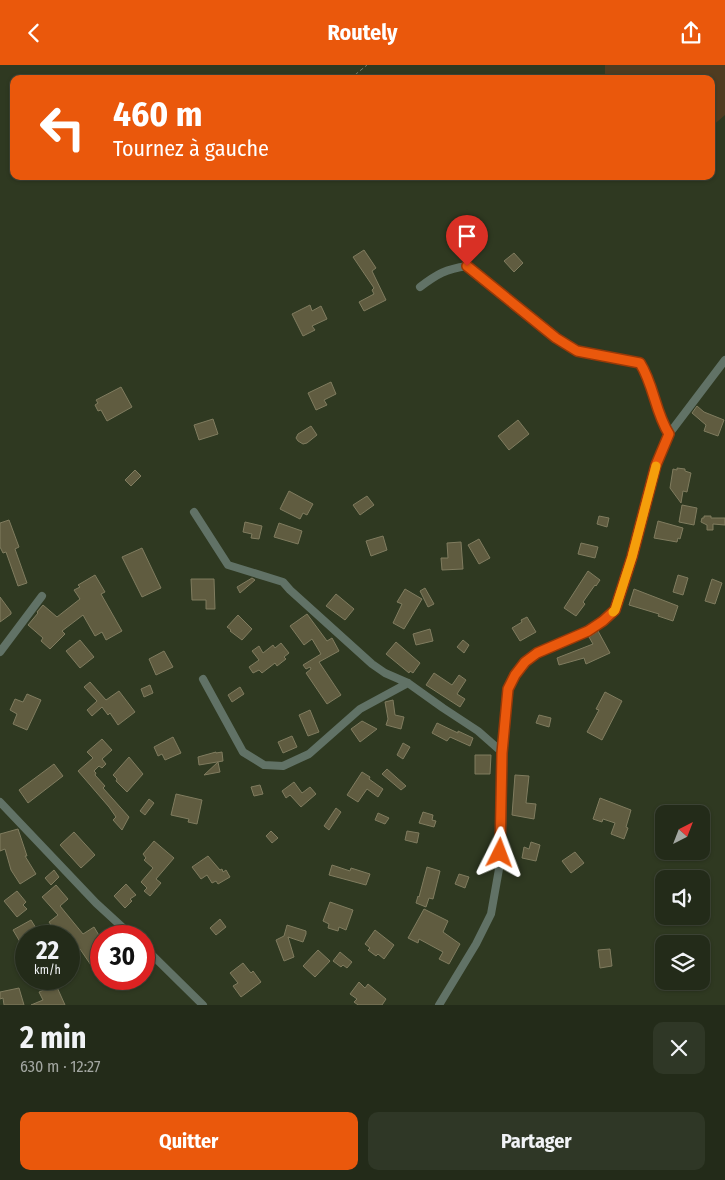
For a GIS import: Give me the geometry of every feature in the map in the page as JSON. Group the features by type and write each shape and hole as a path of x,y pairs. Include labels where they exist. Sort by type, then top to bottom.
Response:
{"street":[{"path":"420,287 450,268 467,266 556,338 577,351 640,363 647,374 662,423 669,434"},
{"path":"439,1005 476,944 491,914 499,869 502,836 502,753 508,689 515,675 525,662 537,653 588,631 615,610 632,557 656,465 669,434 725,360"},
{"path":"194,511 228,565 283,582 357,652 385,673 408,683 478,731 502,753"},
{"path":"0,652 42,596"},
{"path":"203,679 243,752 264,765 283,766 309,754 360,709 408,683"},
{"path":"0,802 96,903 120,925"},
{"path":"155,958 203,1005"}],"path":[{"path":"355,75 367,65"}],"shaded area":[{"path":"605,65 725,65 725,115 715,124 715,75 605,75"}],"building":[{"path":"364,250 376,268 372,271 386,300 364,311 359,302 374,294 372,290 374,288 353,257"},
{"path":"514,253 523,263 514,272 504,261"},
{"path":"310,305 312,311 321,306 327,319 312,326 315,330 303,336 292,314"},
{"path":"331,382 336,394 324,400 327,405 316,410 308,393"},
{"path":"121,387 132,407 107,421 101,410 98,411 95,405 98,403 96,400"},
{"path":"697,406 704,412 724,420 718,436 704,431 706,425 692,413"},
{"path":"213,419 218,434 199,440 194,425"},
{"path":"518,420 529,434 509,450 498,436"},
{"path":"311,426 317,435 307,443 303,444 298,441 296,438 298,434"},
{"path":"677,468 685,469 685,471 691,473 687,492 683,491 681,503 670,488 673,469 677,470"},
{"path":"135,470 141,476 131,486 125,480"},
{"path":"289,491 313,504 307,515 303,513 300,519 280,509"},
{"path":"367,496 374,505 360,515 353,505"},
{"path":"682,505 697,508 694,525 679,522"},
{"path":"599,516 609,518 607,527 597,524"},
{"path":"704,516 725,518 725,525 713,524 713,530 707,530 707,525 701,522"},
{"path":"9,520 19,547 15,549 27,583 18,586 6,552 3,553 0,547 0,523"},
{"path":"658,521 683,528 680,539 678,538 677,542 654,538"},
{"path":"245,522 262,526 259,539 251,538 252,534 243,532"},
{"path":"279,523 302,531 298,544 274,537"},
{"path":"383,536 387,550 371,556 366,541"},
{"path":"479,539 490,558 479,564 468,545"},
{"path":"461,542 463,569 442,570 441,558 448,558 447,543"},
{"path":"581,543 598,547 595,558 578,554"},
{"path":"142,548 161,588 142,597 122,557"},
{"path":"588,571 600,580 583,602 585,604 576,616 564,608"},
{"path":"95,575 105,592 101,594 122,631 106,640 102,632 95,636 83,615 62,631 65,634 50,649 41,641 43,638 28,625 43,605 57,617 80,599 74,590 80,587 78,585"},
{"path":"678,575 688,578 683,595 673,592"},
{"path":"252,578 255,580 240,593 237,587"},
{"path":"191,579 214,579 215,609 206,609 206,600 192,600"},
{"path":"712,579 722,583 715,604 705,601"},
{"path":"425,588 434,604 428,607 420,591"},
{"path":"405,589 422,599 404,629 393,623 402,604 397,602"},
{"path":"634,589 678,606 673,621 658,616 659,614 629,605"},
{"path":"336,594 354,609 345,620 326,606"},
{"path":"0,597 11,614 0,622"},
{"path":"307,614 327,641 332,638 339,651 319,662 341,695 327,704 306,673 311,669 310,667 306,669 303,665 321,654 312,639 304,645 290,626"},
{"path":"238,615 252,629 242,640 227,627"},
{"path":"527,617 536,632 520,641 512,628"},
{"path":"430,629 433,641 416,645 413,634"},
{"path":"598,631 610,653 586,664 584,658 559,665 557,658 593,644 589,637"},
{"path":"80,640 94,657 80,668 66,651"},
{"path":"463,640 469,645 464,653 457,647"},
{"path":"396,642 420,663 413,673 410,671 409,673 386,654"},
{"path":"281,643 289,653 284,657 286,659 277,666 275,663 262,673 259,670 253,673 249,667 259,660 252,651 259,646 263,653 273,645 275,648"},
{"path":"164,651 173,667 156,675 149,659"},
{"path":"434,673 452,685 459,675 466,680 457,694 465,699 460,707 426,685"},
{"path":"90,682 106,700 119,691 135,712 118,725 110,713 108,715 102,707 92,716 87,710 97,701 84,687"},
{"path":"150,685 153,693 144,697 141,689"},
{"path":"240,687 244,694 232,702 228,695"},
{"path":"605,692 622,701 602,740 587,732 599,710 596,709"},
{"path":"27,694 41,700 27,730 13,724 17,714 10,710 15,699 23,702"},
{"path":"393,700 395,715 404,717 401,729 386,725 388,719 385,702"},
{"path":"310,710 319,732 308,736 299,715"},
{"path":"539,715 551,718 549,727 536,723"},
{"path":"362,721 377,729 360,742 351,729"},
{"path":"437,723 473,738 470,746 450,737 447,741 432,733"},
{"path":"292,736 297,747 283,753 278,742"},
{"path":"173,737 181,753 165,760 162,754 158,756 154,747"},
{"path":"102,739 112,750 102,759 106,764 102,768 99,766 94,771 95,775 105,786 103,788 129,817 122,830 113,820 116,817 109,807 78,771 93,758 87,752"},
{"path":"403,743 410,747 403,759 397,755"},
{"path":"222,752 223,761 199,765 198,757"},
{"path":"475,755 491,755 490,774 475,774"},
{"path":"129,757 143,774 127,792 113,775"},
{"path":"218,762 220,772 204,775"},
{"path":"54,764 63,776 28,803 19,790"},
{"path":"387,769 406,786 401,790 382,774"},
{"path":"362,772 383,789 378,797 367,789 358,802 347,795"},
{"path":"515,775 529,776 526,803 536,804 534,819 512,815"},
{"path":"294,782 302,793 310,787 316,794 301,807 290,795 286,798 282,791"},
{"path":"260,785 263,794 254,796 251,787"},
{"path":"176,794 202,800 197,824 188,822 189,819 171,815"},
{"path":"600,798 631,810 624,839 611,834 615,823 603,819 602,822 593,819"},
{"path":"149,799 154,803 145,815 140,811"},
{"path":"336,808 341,812 329,830 324,826"},
{"path":"423,812 433,815 432,820 436,821 434,827 419,823"},
{"path":"378,813 389,818 385,824 375,820"},
{"path":"18,829 27,856 25,856 36,874 20,884 11,870 5,849 0,851 0,834"},
{"path":"271,831 278,838 272,843 266,836"},
{"path":"407,831 419,833 417,843 405,840"},
{"path":"74,832 95,855 81,868 60,845"},
{"path":"154,841 174,858 156,879 161,883 150,896 144,891 147,888 141,882 153,868 144,860 146,858 143,854"},
{"path":"531,842 540,845 536,861 522,858 524,847 529,849"},
{"path":"575,852 584,863 571,873 562,861"},
{"path":"208,856 220,870 222,869 223,872 226,870 230,877 218,884 216,881 212,883 207,875 201,879 192,867"},
{"path":"332,865 350,871 351,868 370,874 366,885 329,875"},
{"path":"427,867 440,871 433,899 429,898 426,907 416,903"},
{"path":"54,870 59,877 51,885 45,878"},
{"path":"459,874 469,877 465,888 455,884"},
{"path":"126,884 136,895 130,899 132,901 125,908 114,896"},
{"path":"56,885 68,899 60,906 76,925 51,925 49,922 58,915 42,897"},
{"path":"17,891 26,902 23,905 27,909 17,917 4,901"},
{"path":"330,902 353,910 346,930 339,927 338,931 328,928 329,924 323,921"},
{"path":"424,909 448,921 443,932 460,944 449,964 439,959 443,952 419,939 418,943 408,938"},
{"path":"220,919 226,927 216,935 210,928"},
{"path":"31,920 34,925 22,925"},
{"path":"287,925 306,931 306,934 303,942 288,937 294,957 284,961 276,940 284,936"},
{"path":"80,930 83,934 90,930 90,964 80,949"},
{"path":"375,930 394,945 384,959 368,950 370,948 365,944"},
{"path":"610,949 612,966 600,968 598,950"},
{"path":"318,950 330,961 315,977 303,966"},
{"path":"340,952 352,962 347,968 343,965 341,967 333,961"},
{"path":"243,963 251,973 253,971 261,982 241,997 233,986 238,983 230,973"},
{"path":"359,982 365,988 368,984 386,999 382,1005 358,1005 354,1002 357,999 350,994"},
{"path":"15,989 20,990 24,1005 4,1005 3,998 0,999 0,992"},
{"path":"58,990 65,1005 31,1005 43,1000 39,992"}],"slow traffic":[{"path":"613,612 632,557 656,466"}],"route":[{"path":"467,266 556,338 577,351 640,363 647,374 662,423 669,434 656,465 632,557 615,610 588,631 537,653 525,662 515,675 508,689 502,753 502,836 500,853"}]}
